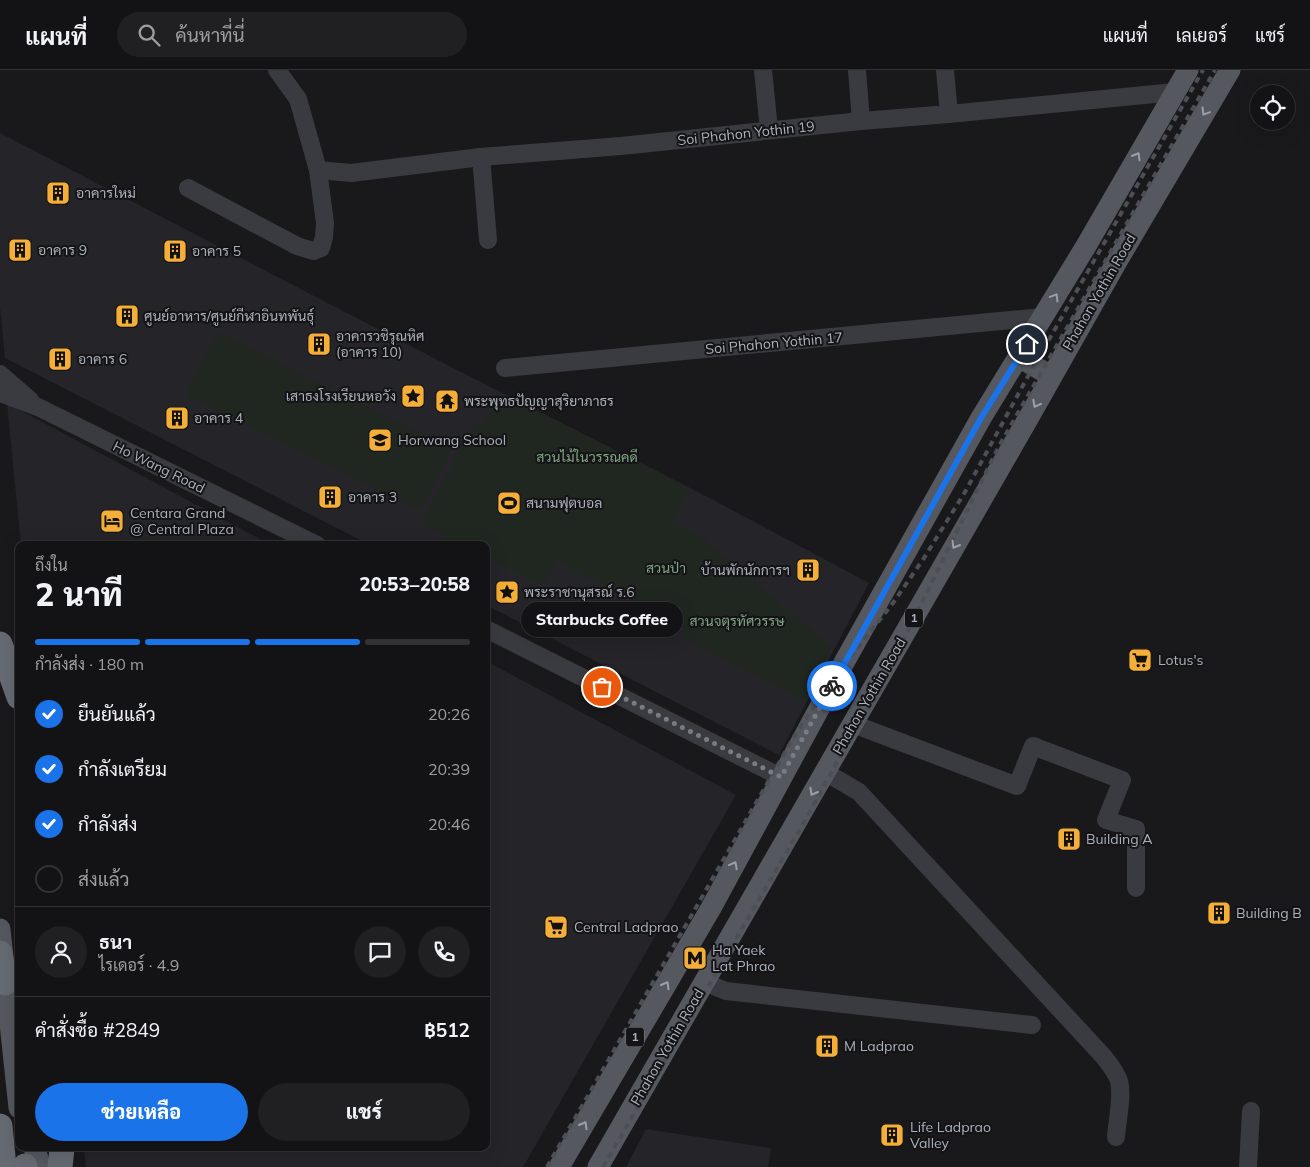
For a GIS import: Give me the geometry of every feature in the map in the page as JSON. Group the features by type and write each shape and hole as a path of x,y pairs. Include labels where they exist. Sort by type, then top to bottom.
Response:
{"highway":[{"path":"0,644 15,686"},
{"path":"0,953 5,983"},
{"path":"0,1126 15,1147"},
{"path":"60,1167 62,1151"}],"main road":[{"name":"1","path":"559,1167 711,908 781,777 976,427 1086,246 1188,70"},
{"name":"Phahon Yothin Road","path":"598,1167 1116,263 1230,70"},
{"path":"1086,246 1116,263"},
{"path":"1019,357 1051,376"},
{"path":"0,929 15,1075"}],"street":[{"path":"188,188 297,246 312,251 321,248 325,223 318,170 298,99 278,70"},
{"path":"763,70 768,130"},
{"path":"856,70 861,121"},
{"path":"945,70 949,114"},
{"name":"Soi Phahon Yothin 19","path":"318,170 351,173 481,157 621,146 768,130 1174,92"},
{"path":"481,157 488,240"},
{"name":"Soi Phahon Yothin 17","path":"505,368 1043,317"},
{"path":"0,374 38,407"},
{"name":"Ho Wang Road","path":"0,393 38,407 309,541"},
{"path":"490,631 781,777"},
{"path":"853,724 1017,786 1033,746 1122,780 1106,820 1136,829 1136,888"},
{"path":"825,772 859,792 1104,1057 1114,1070 1119,1082 1120,1093 1116,1137"},
{"path":"704,982 726,991 1032,1025"},
{"path":"1248,1167 1251,1111"}],"shaded area":[{"name":"Horwang School","path":"0,133 455,369 704,495 869,583 779,755 490,607 490,541 362,541 5,358 0,307"},
{"path":"7,403 264,541 21,541"},
{"name":"Central Ladprao","path":"490,663 736,795 523,1167 86,1167 84,1151 490,1151"},
{"path":"646,1129 771,1148 768,1167 626,1167"}],"green space":[{"path":"219,332 451,449 421,511 185,395"},
{"path":"500,392 690,488 673,521 597,483 697,534 832,647 803,700 682,637 686,629 557,561 545,582 535,582 490,559 490,541 455,541 421,523 474,425 483,425"}],"railway":[{"path":"547,1167 795,735 830,683 893,603 924,558 965,492 1027,378 1203,70"},
{"path":"603,1167 807,817 854,731 879,692 999,446 1215,70"}],"way so far":[{"path":"602,687 781,777 832,686"}],"place":[{"name":"อาคารใหม่","path":"58,193"},
{"name":"อาคาร 9","path":"20,250"},
{"name":"อาคาร 5","path":"175,251"},
{"name":"ศูนย์อาหาร/ศูนย์กีฬาอินทพันธุ์","path":"127,316"},
{"name":"อาคารวชิรุณหิศ (อาคาร 10)","path":"319,344"},
{"name":"อาคาร 6","path":"60,359"},
{"name":"เสาธงโรงเรียนหอวัง","path":"413,396"},
{"name":"พระพุทธปัญญาสุริยาภาธร","path":"447,401"},
{"name":"อาคาร 4","path":"177,418"},
{"name":"Horwang School","path":"380,440"},
{"name":"อาคาร 3","path":"330,497"},
{"name":"สนามฟุตบอล","path":"509,503"},
{"name":"Centara Grand @ Central Plaza","path":"112,521"},
{"name":"บ้านพักนักการฯ","path":"808,570"},
{"name":"พระราชานุสรณ์ ร.6","path":"507,592"},
{"name":"Lotus's","path":"1140,660"},
{"name":"Starbucks Coffee","path":"602,687"},
{"name":"Building A","path":"1069,839"},
{"name":"Building B","path":"1219,913"},
{"name":"Central Ladprao","path":"556,927"},
{"name":"Ha Yaek Lat Phrao","path":"695,958"},
{"name":"M Ladprao","path":"827,1046"},
{"name":"Life Ladprao Valley","path":"892,1135"}],"route":[{"path":"832,686 981,418 1027,344"}],"park label":[{"name":"สวนไม้ในวรรณคดี","path":"587,457"},
{"name":"สวนป่า","path":"666,568"},
{"name":"สวนจตุรทัศวรรษ","path":"737,621"}]}
